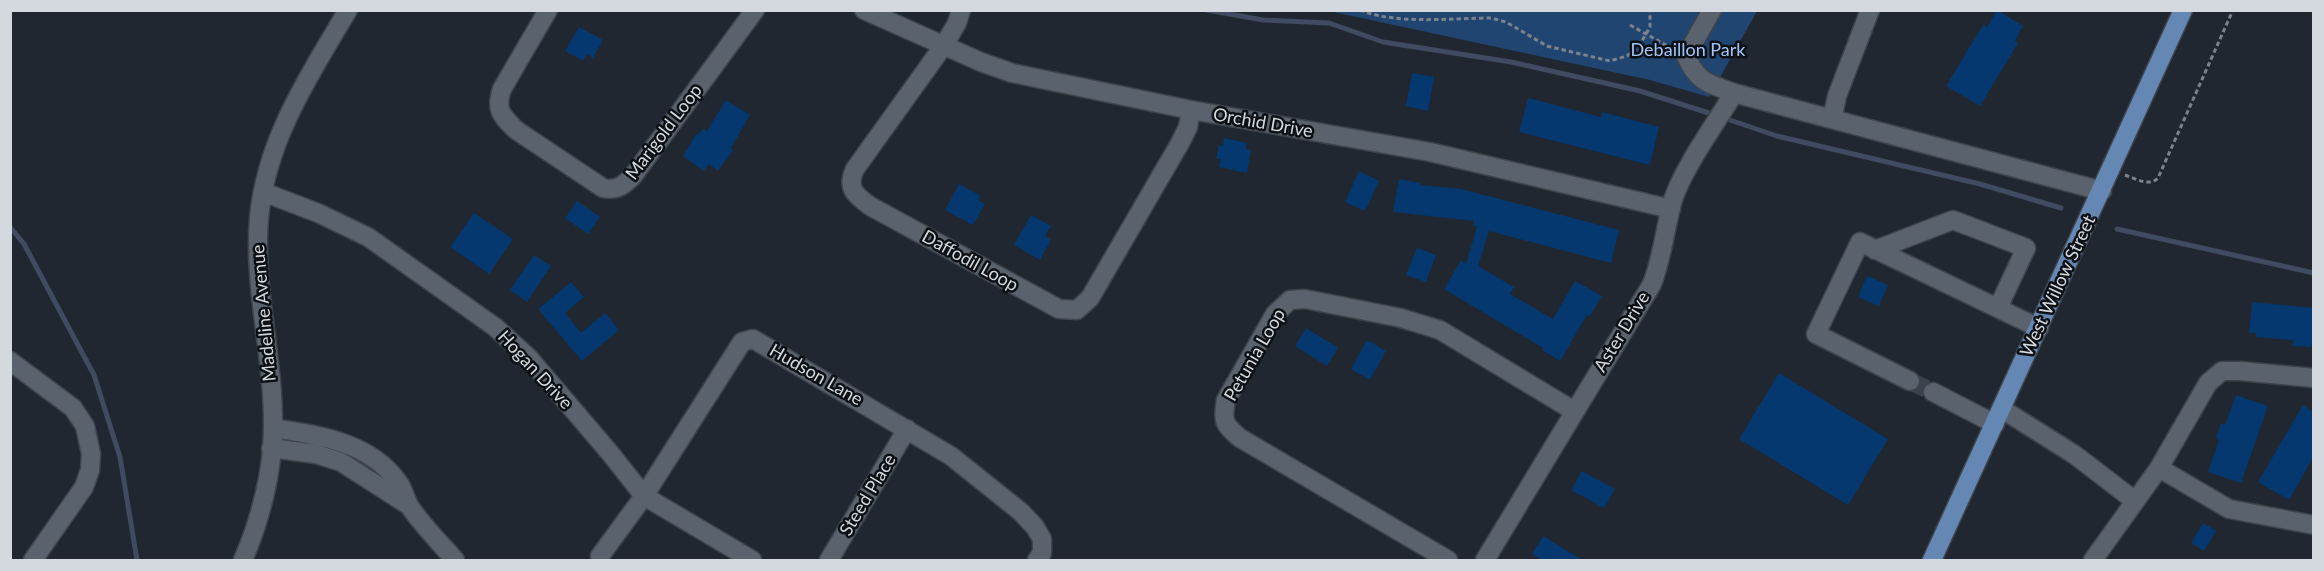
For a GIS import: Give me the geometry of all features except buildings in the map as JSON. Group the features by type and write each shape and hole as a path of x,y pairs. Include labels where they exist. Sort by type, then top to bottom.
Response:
{"main road":[{"name":"West Willow Street","path":"1932,561 2102,191 2180,12"}],"street":[{"name":"Madeline Avenue","path":"243,561 265,490 273,428 259,270 258,240 263,192 286,117 348,10"},
{"name":"Marigold Loop","path":"548,10 502,89 498,101 499,109 505,120 516,130 603,188 610,190 624,184 633,176 755,10"},
{"name":"Orchid Drive","path":"864,10 1012,73 1191,110 1430,152 1671,209"},
{"name":"Daffodil Loop","path":"961,10 957,23 944,45 855,169 850,184 854,192 870,206 1059,309 1077,310 1090,298 1180,143 1188,127 1191,110"},
{"path":"1712,10 1686,56 1694,72 1700,78 1734,93 2102,191"},
{"path":"1832,119 1837,96 1870,10"},
{"name":"Aster Drive","path":"1485,561 1652,284 1679,186 1734,93"},
{"name":"Hogan Drive","path":"263,192 318,213 369,237 495,327 529,358 644,496 752,561"},
{"path":"1875,250 1953,220 2026,248 1998,308"},
{"path":"1910,381 1816,334 1860,242 2039,328"},
{"name":"Petunia Loop","path":"1448,561 1240,438 1225,422 1223,414 1226,400 1275,314 1290,300 1305,299 1401,318 1440,330 1574,411"},
{"name":"Hudson Lane","path":"600,556 644,496 742,342 753,339 951,456 1021,512 1042,539 1042,553 1037,561"},
{"path":"10,361 73,408 85,426 91,454 90,470 84,487 33,561"},
{"path":"2094,561 2159,468 2208,383 2222,371 2313,378"},
{"path":"1933,392 1999,417 2075,455 2135,501"},
{"path":"273,428 334,439 363,452 380,463 399,482 408,505"},
{"name":"Steed Place","path":"829,561 907,429"},
{"path":"271,448 316,454 341,462 408,505 455,561"},
{"path":"2159,468 2229,509 2313,525"}],"path":[{"path":"1360,10 1374,16 1391,19 1491,18 1506,22 1547,46 1610,61 1627,56 1639,46 1650,27 1650,10"},
{"path":"1448,10 1450,18"},
{"path":"2125,176 2150,183 2158,178 2233,10"},
{"path":"1630,25 1686,56"}],"green space":[{"name":"Debaillon Park","path":"1329,11 1757,11 1709,97 1650,80"}],"waterway":[{"path":"1207,10 1263,20 1329,23 1383,42 1511,62 1640,91 1715,115"},
{"path":"1724,118 1777,136 1980,184 2061,208"},
{"path":"10,227 24,244 94,375 120,457 137,560"},
{"path":"2117,229 2314,273"}],"tunnel":[{"path":"1910,381 1933,392"}]}
